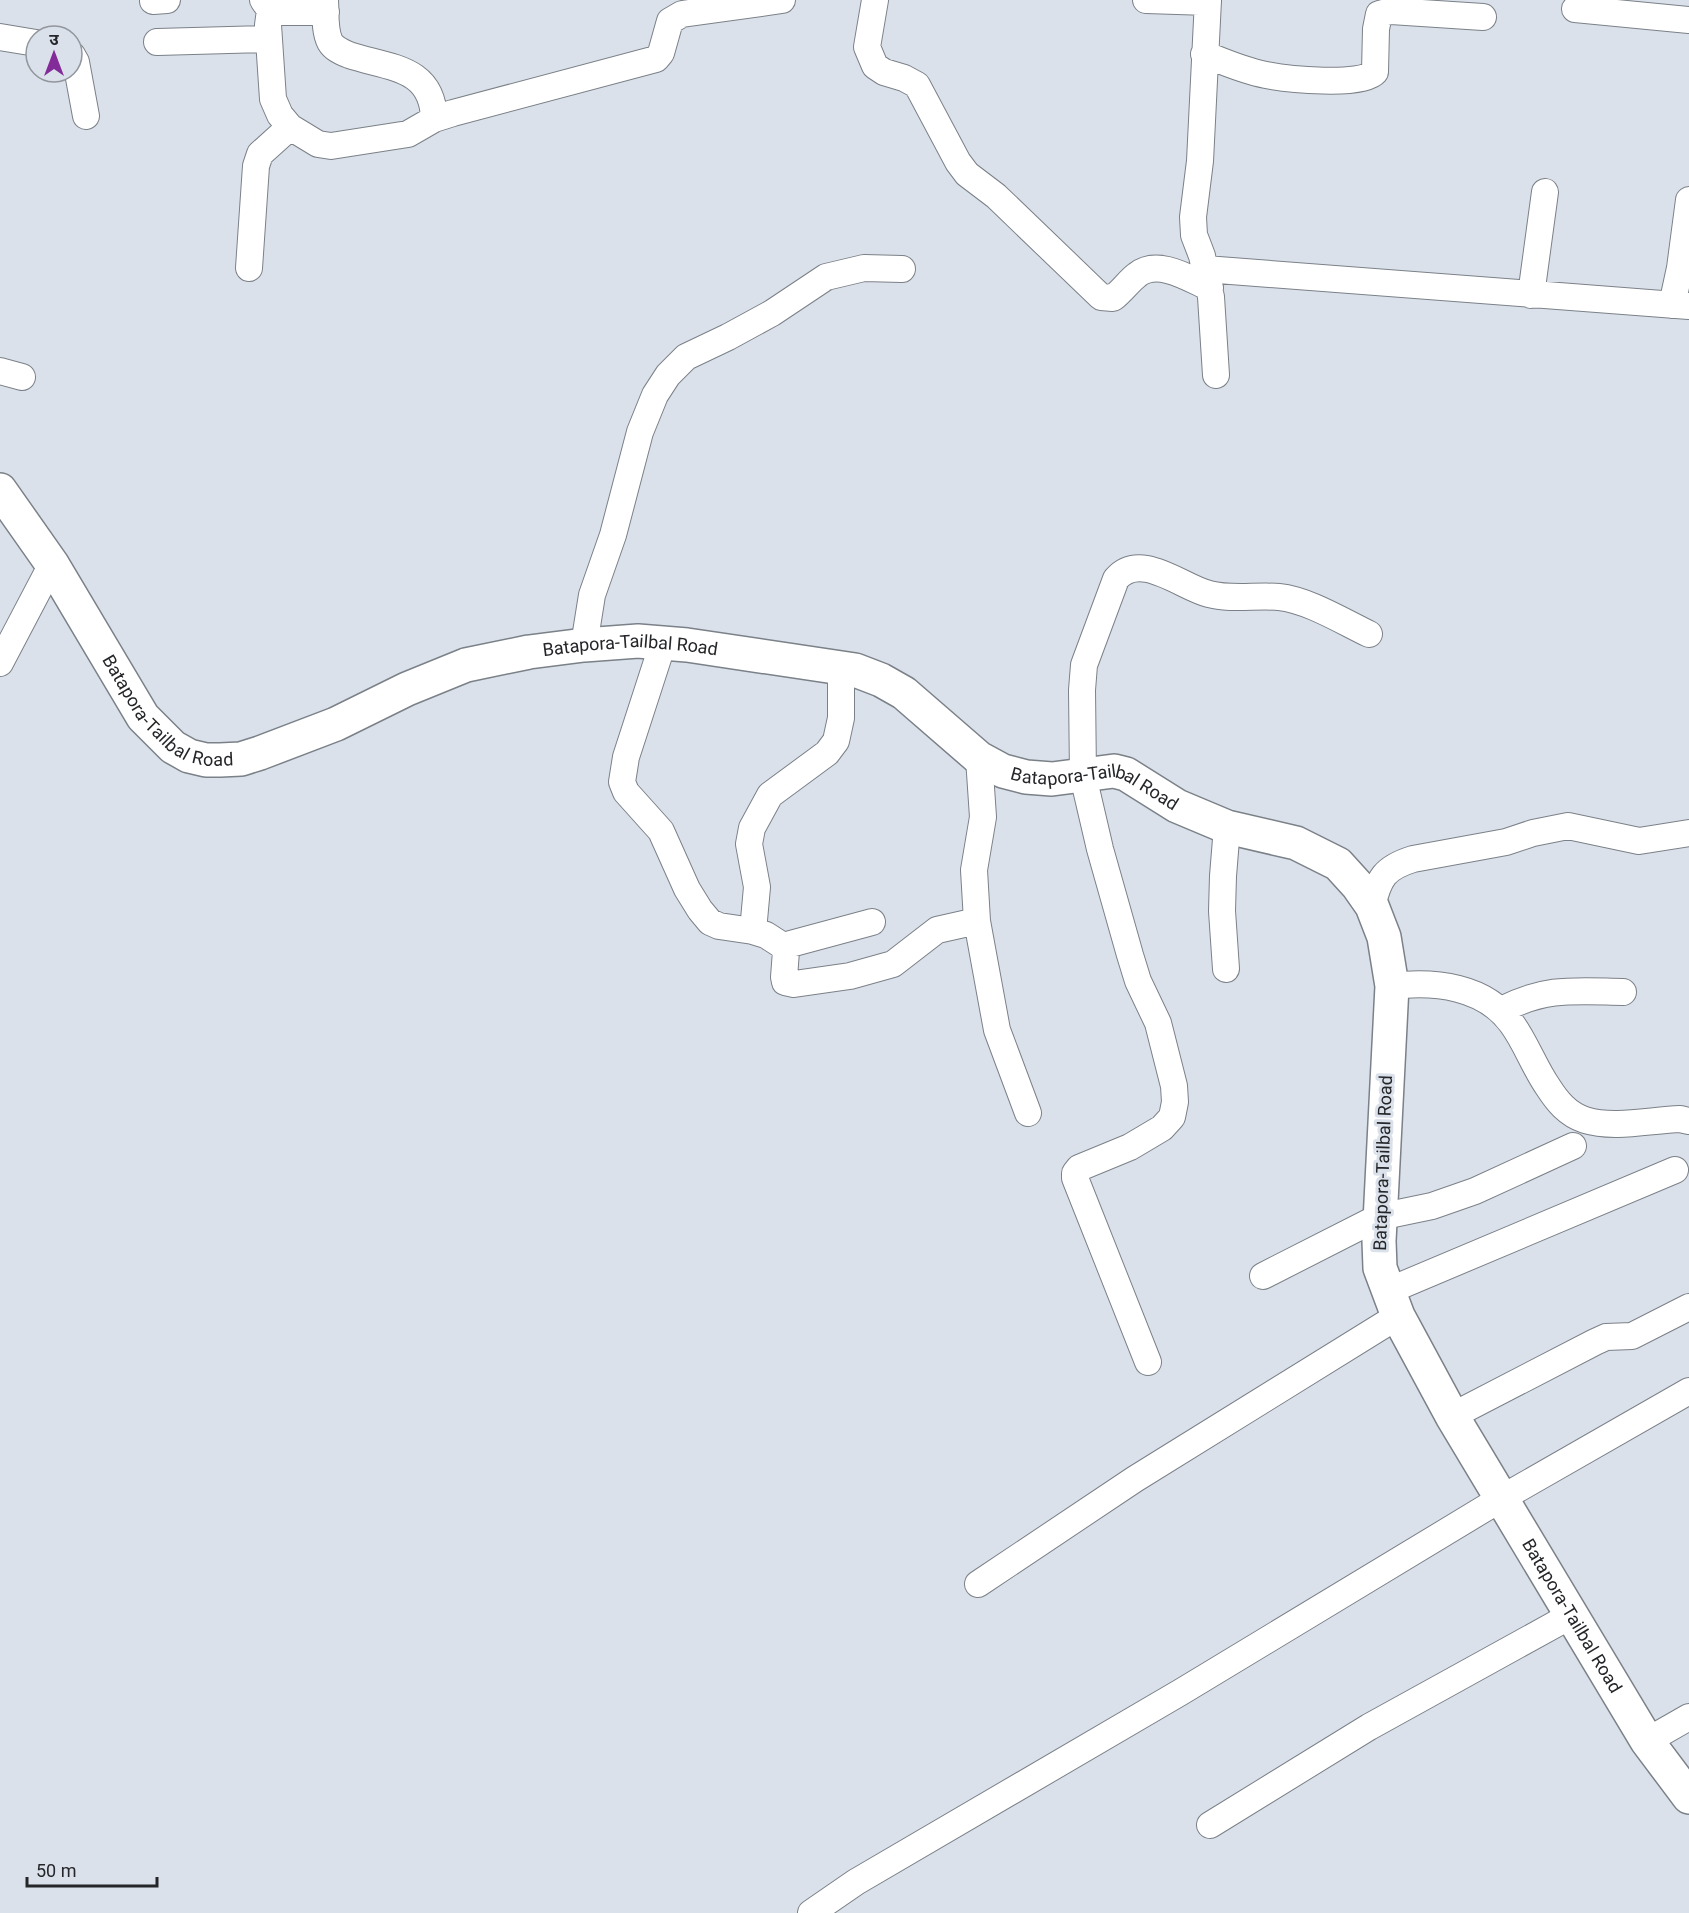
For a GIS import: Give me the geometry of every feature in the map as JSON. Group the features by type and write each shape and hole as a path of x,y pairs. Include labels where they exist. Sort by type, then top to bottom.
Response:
{"main road":[{"name":"Batapora-Tailbal Road","path":"0,490 52,564 143,717 173,747 189,756 206,760 241,759 260,753 336,723 407,689 466,665 529,652 584,645 638,641 663,643 722,649 855,670 882,680 904,693 979,758 1004,771 1026,777 1052,779 1083,776 1101,771 1126,774 1177,806 1227,827 1296,843 1338,864 1372,906 1384,937 1392,986 1379,1217 1379,1256 1393,1303 1452,1416 1647,1741 1689,1797"}],"street":[{"path":"267,5 273,99 280,115 290,127 318,144 331,146 408,134 434,119 656,59 661,52 670,21 682,14 782,0"},
{"path":"875,0 867,47 875,66 917,86 958,162 968,174 996,196 1101,297 1113,298 1138,273 1150,269 1167,270 1208,279 1681,305 1680,268 1689,200"},
{"path":"1146,0 1208,1 1200,161 1193,217 1194,235 1208,279 1215,375"},
{"path":"267,5 276,12 326,6 327,29 330,42 334,47 355,57 396,67 423,82 431,95 434,119"},
{"path":"1575,9 1689,20"},
{"path":"1204,54 1265,75 1301,79 1359,80 1370,77 1375,72 1376,29 1379,14 1391,11 1483,17"},
{"path":"0,37 24,41"},
{"path":"157,42 269,39"},
{"path":"80,84 86,116"},
{"path":"249,268 256,166 260,154 290,127"},
{"path":"1531,295 1545,192"},
{"path":"584,645 592,595 613,536 640,432 655,395 668,375 686,357 771,313 826,277 847,270 864,268 902,269"},
{"path":"0,663 52,564"},
{"path":"1148,1362 1075,1178 1075,1173 1079,1168 1130,1147 1162,1128 1172,1117 1175,1102 1174,1086 1158,1023 1130,955 1100,849 1083,776 1082,690 1084,665 1089,647 1116,579 1120,573 1137,569 1157,571 1211,595 1289,599 1369,634"},
{"path":"663,643 627,757 622,782 627,792 661,831 687,889 710,922 719,926 766,935 783,946 786,951 785,982 794,984 850,976 893,964 937,930 977,921"},
{"path":"753,931 757,887 749,844 752,828 770,795 827,753 836,741 841,718 841,668"},
{"path":"979,758 983,817 974,870 977,921 998,1030 1028,1113"},
{"path":"1372,906 1377,886 1383,875 1400,863 1413,859 1506,842 1533,833 1569,826 1639,841 1689,833"},
{"path":"1226,969 1222,911 1227,827"},
{"path":"783,946 872,922"},
{"path":"1392,986 1413,983 1460,989 1481,996 1501,1010 1513,1025 1543,1080 1558,1102 1569,1112 1585,1120 1614,1124 1689,1121"},
{"path":"1501,1010 1520,1000 1543,993 1623,992"},
{"path":"1263,1276 1379,1217 1432,1206 1475,1191 1573,1146"},
{"path":"978,1584 1393,1303 1675,1170"},
{"path":"1452,1416 1595,1342 1606,1337 1632,1336 1689,1307"},
{"path":"811,1913 856,1881 1181,1692 1502,1498 1689,1391"},
{"path":"1209,1825 1369,1727 1572,1615"},
{"path":"1647,1741 1689,1717"}]}
